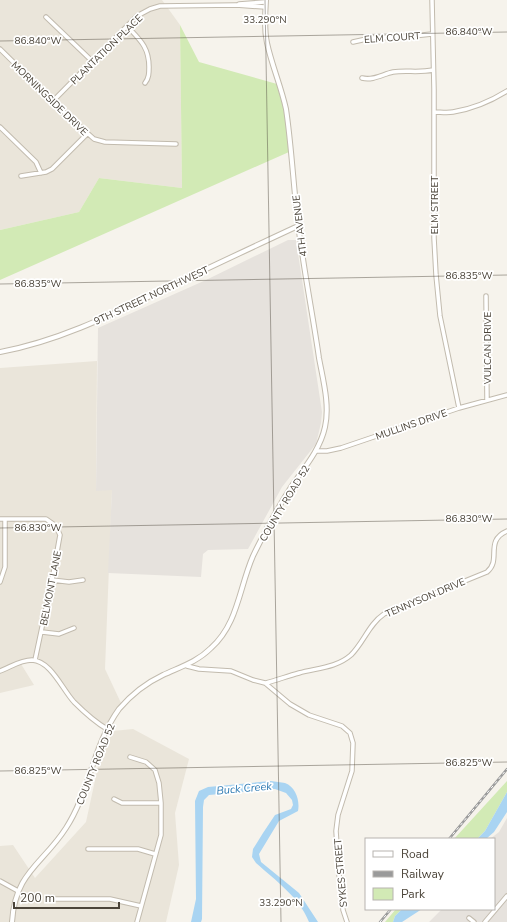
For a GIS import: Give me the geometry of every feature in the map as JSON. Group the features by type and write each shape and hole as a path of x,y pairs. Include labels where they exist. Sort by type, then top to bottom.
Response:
{"street":[{"name":"ELM STREET","path":"432,0 434,244 440,316 459,408"},
{"name":"PLANTATION PLACE","path":"53,101 141,13 155,7 265,3"},
{"name":"4TH AVENUE","path":"265,3 267,44 282,91 286,109 298,226 323,376 326,408 325,428 321,442 316,451"},
{"path":"46,17 92,61"},
{"path":"127,26 142,42 148,54 149,75 145,83"},
{"name":"ELM COURT","path":"353,42 371,38 432,34"},
{"name":"MORNINGSIDE DRIVE","path":"0,49 87,134 94,139 105,142 176,144"},
{"path":"362,78 372,79 393,72 433,70"},
{"path":"434,112 452,112 459,110 493,100 507,91"},
{"path":"0,127 36,162 41,173"},
{"path":"21,176 41,173 54,167 87,134"},
{"name":"9TH STREET NORTHWEST","path":"0,352 24,347 56,337 96,321 298,226"},
{"name":"VULCAN DRIVE","path":"486,296 487,400"},
{"name":"MULLINS DRIVE","path":"316,451 327,451 340,448 459,408 507,395"},
{"name":"COUNTY ROAD 52","path":"12,922 18,891 28,873 55,843 72,819 107,729 122,706 136,692 158,678 186,666 202,656 220,640 234,615 246,575 260,542 289,490 316,451"},
{"name":"BELMONT LANE","path":"0,519 43,518 56,526 60,535 42,632 35,660"},
{"path":"0,582 5,567 5,519"},
{"name":"TENNYSON DRIVE","path":"266,683 338,663 358,648 374,622 384,614 487,572 493,564 494,545 496,540 499,535 507,531"},
{"path":"52,580 69,582 83,580"},
{"path":"42,632 59,634 74,628"},
{"path":"0,671 22,661 35,660 43,664 51,670 63,689 75,703 107,729"},
{"path":"186,666 199,669 231,671 256,681 266,683"},
{"name":"SYKES STREET","path":"266,683 286,702 309,715 342,726 349,731 351,736 352,774 338,815 336,831 338,875 342,890 343,910 347,922"},
{"path":"130,757 146,762 155,770 159,782 161,803 161,835 137,922"},
{"path":"114,799 122,803 161,803"},
{"path":"88,849 138,850 155,854"},
{"path":"0,881 18,891"},
{"path":"485,922 507,896"},
{"path":"50,899 110,899 141,906"},
{"path":"469,918 474,922"}],"shaded area":[{"path":"0,0 162,0 180,25 182,188 99,178 79,212 0,230"},
{"path":"288,240 296,240 322,412 316,444 282,487 248,549 208,550 203,554 201,577 108,573 112,490 96,491 98,328 206,280"},
{"path":"97,361 96,490 112,490 105,669 121,703 106,726 68,698 48,668 40,664 31,662 21,664 34,685 0,693 0,368"},
{"path":"133,729 189,759 175,813 179,865 166,922 0,922 0,846 13,845 35,878 86,822 99,762 113,731"},
{"path":"507,818 507,922 429,922 441,910 495,910 495,838 491,838 499,832"}],"green space":[{"path":"180,25 199,62 277,84 284,109 289,152 0,280 0,230 79,212 99,178 182,188"},
{"path":"507,781 507,792 485,831 478,838 455,838"},
{"path":"395,910 401,910 395,916 393,922 385,922"}],"water":[{"name":"Buck Creek","path":"271,781 285,783 292,788 298,799 298,811 279,821 259,854 261,862 299,893 318,922 309,922 305,913 293,897 256,863 252,857 253,849 275,815 291,809 293,805 292,800 286,793 275,789 209,795 204,800 202,919 201,922 191,922 196,899 195,801 199,791 208,787"},
{"path":"507,792 507,812 494,832 487,838 478,838 485,831"},
{"path":"401,910 420,910 402,922 393,922 395,916"}],"railway":[{"path":"450,838 507,769"},
{"path":"380,922 390,910"}]}
